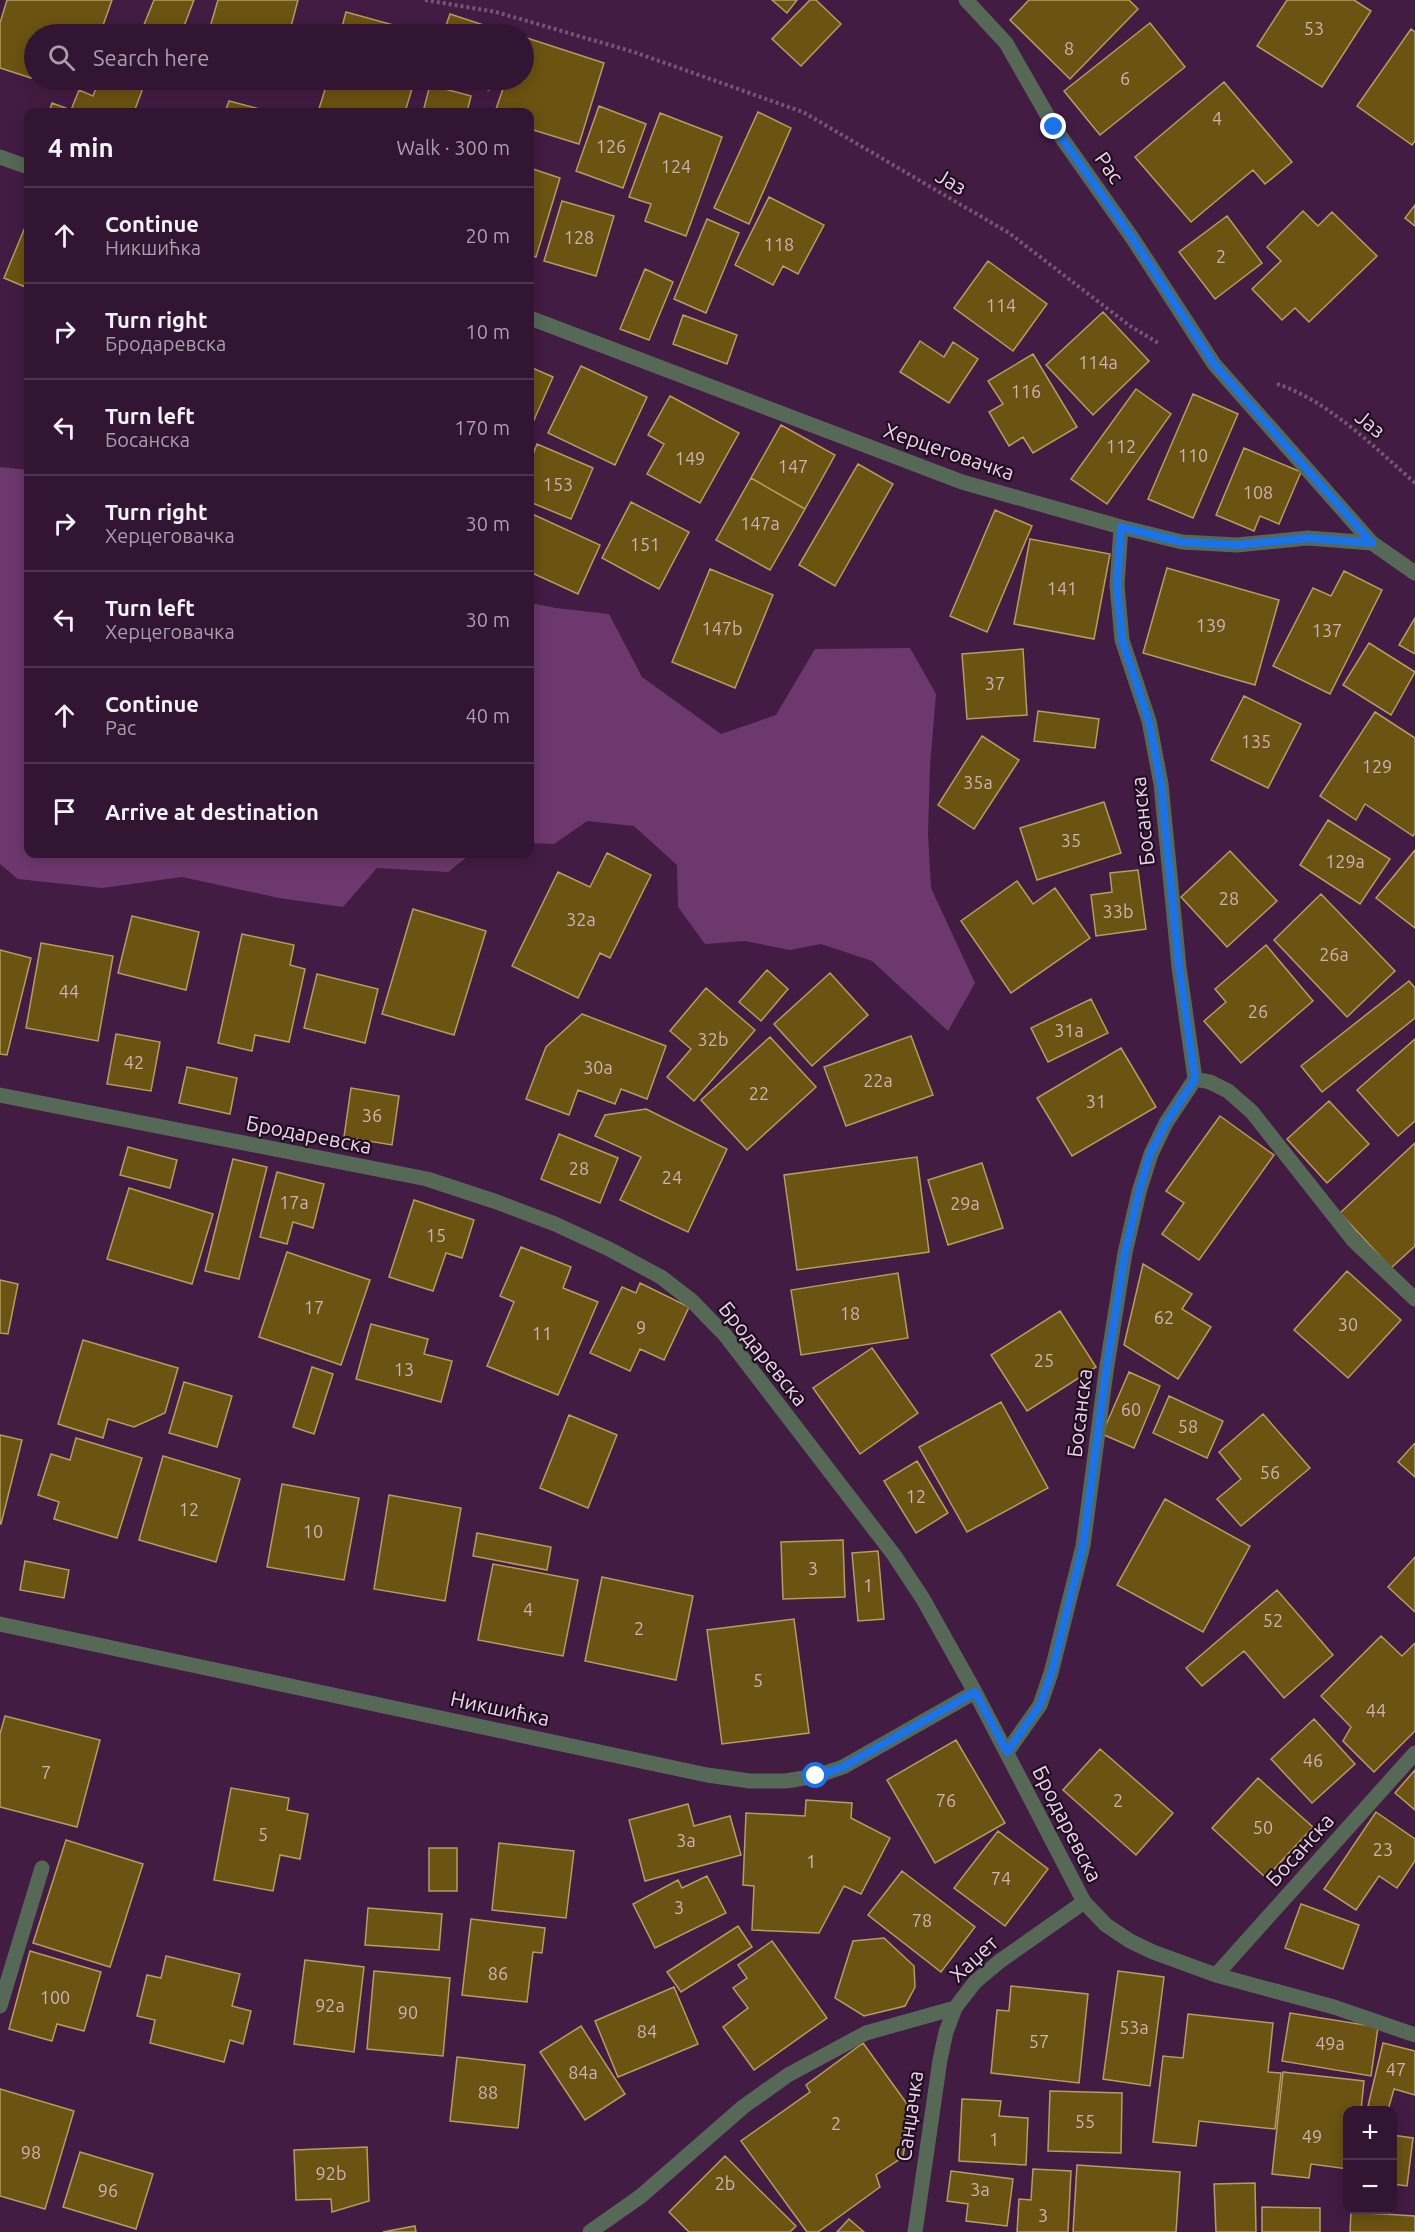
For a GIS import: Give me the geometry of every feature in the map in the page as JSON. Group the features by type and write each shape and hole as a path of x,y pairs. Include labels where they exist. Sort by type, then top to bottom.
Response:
{"street":[{"name":"Рас","path":"966,0 1006,43 1054,127 1133,239 1214,364 1372,543"},
{"path":"0,158 24,166"},
{"name":"Херцеговачка","path":"534,320 962,482 1121,527 1182,542 1237,545 1308,538 1372,543"},
{"name":"Босанска","path":"1007,1752 1040,1705 1052,1672 1083,1546 1106,1372 1125,1253 1139,1192 1150,1154 1166,1123 1195,1079 1179,967 1161,784 1149,722 1122,640 1117,585 1121,527"},
{"path":"1372,543 1415,573"},
{"path":"1195,1079 1210,1082 1228,1090 1252,1112 1354,1241 1415,1299"},
{"name":"Бродаревска","path":"0,1095 427,1179 555,1224 661,1276 692,1301 725,1335 894,1555 923,1599 975,1692 1084,1902"},
{"name":"Никшићка","path":"0,1624 695,1772 750,1781 816,1776 843,1767 975,1692"},
{"name":"Босанска","path":"1216,1975 1415,1753"},
{"path":"0,2006 42,1868"},
{"path":"1084,1902 1106,1925 1130,1941 1153,1952 1216,1975 1334,2007 1415,2035"},
{"name":"Хаџет","path":"590,2232 641,2196 743,2107 788,2075 866,2033 955,2008 975,1982 1000,1961 1084,1902"},
{"name":"Санџачка","path":"915,2232 940,2060 946,2032 955,2008"}],"path":[{"name":"Јаз","path":"425,0 496,12 634,52 803,112 1009,233 1130,326 1163,346"},
{"name":"Јаз","path":"1275,383 1295,390 1350,426 1415,483"}],"shaded area":[{"path":"0,467 24,470 24,858 466,858 448,872 377,868 343,907 279,898 182,877 102,888 18,879 0,864"},
{"path":"534,604 609,614 642,677 721,734 776,715 815,649 910,648 936,694 930,766 928,834 931,888 975,983 948,1031 872,961 821,944 790,950 745,941 705,944 678,907 677,865 634,826 587,821 554,844 534,843"}],"building":[{"path":"7,0 112,0 104,24 24,24 24,76 0,68 0,23"},
{"path":"154,0 194,0 185,24 144,24"},
{"path":"218,0 298,0 292,24 211,24"},
{"path":"772,0 797,0 787,13"},
{"path":"810,0 816,0 841,24 801,66 772,39"},
{"path":"1029,0 1129,0 1138,9 1070,79 1010,20"},
{"path":"1287,0 1354,0 1371,11 1322,87 1257,46"},
{"path":"346,12 390,24 343,24"},
{"path":"450,14 481,24 446,24"},
{"path":"1150,23 1185,67 1100,135 1064,91"},
{"path":"1411,29 1415,32 1415,141 1412,145 1357,106"},
{"path":"534,40 604,63 579,144 534,130 534,108 496,108 503,90 534,90"},
{"path":"1224,82 1292,162 1265,184 1253,170 1191,222 1135,157"},
{"path":"79,90 93,96 95,90 142,90 136,108 72,108"},
{"path":"325,90 412,90 406,108 319,108"},
{"path":"429,90 449,90 471,96 468,108 424,108"},
{"path":"229,101 256,108 226,108"},
{"path":"52,103 66,108 50,108"},
{"path":"599,106 646,124 623,188 576,171"},
{"path":"758,112 791,128 749,224 714,208"},
{"path":"660,113 722,137 686,236 645,221 651,204 629,197"},
{"path":"534,169 560,178 536,257 534,256"},
{"path":"769,197 824,225 798,274 783,266 773,285 735,265"},
{"path":"562,201 614,216 596,276 544,261"},
{"path":"1415,205 1415,226 1405,218"},
{"path":"1303,211 1318,226 1332,212 1377,256 1309,322 1295,308 1282,320 1252,289 1281,261 1267,247"},
{"path":"1227,216 1262,263 1215,299 1179,252"},
{"path":"707,219 739,233 706,313 674,299"},
{"path":"24,230 24,286 4,278"},
{"path":"988,261 1047,304 1013,351 954,308"},
{"path":"645,269 673,282 649,340 620,329"},
{"path":"1103,312 1149,361 1093,415 1046,365"},
{"path":"683,315 737,335 727,364 673,344"},
{"path":"920,341 944,357 953,342 978,359 949,403 900,372"},
{"path":"1033,354 1077,427 1033,453 1023,437 1009,446 989,412 1003,404 988,381"},
{"path":"581,366 647,397 615,465 548,433"},
{"path":"534,369 553,377 534,420"},
{"path":"1136,389 1171,414 1107,504 1071,479"},
{"path":"1193,394 1238,414 1193,518 1148,499"},
{"path":"670,396 739,433 700,503 647,474 664,444 648,435"},
{"path":"781,425 835,455 805,509 751,478"},
{"path":"537,444 593,468 571,519 534,504 534,452"},
{"path":"1244,448 1301,472 1279,524 1260,516 1254,531 1216,515"},
{"path":"858,464 893,484 835,586 799,565"},
{"path":"751,478 805,509 770,570 716,540"},
{"path":"631,502 689,532 659,589 602,558"},
{"path":"995,510 1032,526 987,632 950,616"},
{"path":"534,515 600,545 578,594 534,574"},
{"path":"1030,539 1110,554 1094,639 1014,624"},
{"path":"1167,568 1279,600 1255,685 1143,653"},
{"path":"710,569 773,595 735,688 672,662"},
{"path":"1344,571 1382,590 1330,694 1273,666 1313,588 1331,596"},
{"path":"1415,618 1415,654 1399,645"},
{"path":"1369,643 1415,672 1391,715 1343,685"},
{"path":"1023,649 1027,715 967,719 962,654"},
{"path":"1244,696 1301,724 1268,788 1211,760"},
{"path":"1038,711 1099,719 1095,748 1034,741"},
{"path":"1375,712 1415,738 1415,833 1413,836 1365,804 1356,820 1320,796"},
{"path":"982,736 1019,760 974,829 938,805"},
{"path":"1104,802 1121,853 1037,880 1020,828"},
{"path":"1328,820 1390,859 1360,904 1300,865"},
{"path":"1415,850 1415,928 1376,898"},
{"path":"1230,851 1277,901 1227,947 1181,897"},
{"path":"607,853 651,875 610,958 600,953 578,998 512,966 558,872 590,887"},
{"path":"1138,870 1146,929 1096,936 1091,895 1112,892 1110,873"},
{"path":"1017,881 1033,904 1055,888 1090,938 1011,993 961,921"},
{"path":"1321,894 1395,971 1347,1017 1274,940"},
{"path":"413,909 486,931 454,1035 382,1014"},
{"path":"132,916 199,932 186,990 118,973"},
{"path":"242,934 294,945 290,965 305,969 289,1042 255,1035 252,1051 218,1043"},
{"path":"41,943 113,956 98,1041 26,1028"},
{"path":"1266,945 1313,1001 1241,1063 1204,1021 1226,1002 1215,989"},
{"path":"0,950 31,958 7,1055 0,1054"},
{"path":"767,970 788,989 761,1021 739,1002"},
{"path":"830,973 868,1015 812,1066 774,1024"},
{"path":"317,974 378,989 365,1043 304,1028"},
{"path":"1409,981 1415,988 1415,1018 1322,1092 1301,1066"},
{"path":"706,988 755,1030 694,1101 667,1077 691,1049 670,1031"},
{"path":"1091,999 1108,1033 1048,1062 1031,1028"},
{"path":"582,1014 666,1046 647,1099 621,1089 615,1104 578,1090 569,1115 526,1099 546,1047"},
{"path":"116,1034 160,1042 151,1091 107,1084"},
{"path":"911,1036 933,1095 846,1126 824,1067"},
{"path":"770,1037 816,1087 747,1150 701,1100"},
{"path":"1415,1039 1415,1121 1398,1136 1357,1090"},
{"path":"1121,1048 1156,1107 1072,1156 1037,1098"},
{"path":"187,1067 237,1078 230,1114 179,1103"},
{"path":"351,1088 399,1096 392,1145 344,1137"},
{"path":"1329,1101 1369,1144 1327,1183 1287,1139"},
{"path":"646,1109 727,1149 688,1232 620,1200 641,1157 595,1136 605,1115"},
{"path":"1220,1116 1274,1155 1199,1260 1162,1234 1184,1203 1166,1191"},
{"path":"559,1134 618,1158 600,1203 541,1179"},
{"path":"1415,1143 1415,1246 1391,1268 1340,1213"},
{"path":"128,1147 177,1160 170,1188 120,1175"},
{"path":"917,1157 929,1252 797,1270 784,1175"},
{"path":"233,1159 267,1167 239,1279 205,1271"},
{"path":"982,1163 1003,1228 948,1245 928,1180"},
{"path":"277,1172 324,1184 313,1228 293,1222 287,1244 260,1237"},
{"path":"129,1188 213,1214 192,1284 107,1259"},
{"path":"414,1200 474,1220 462,1258 446,1253 433,1291 389,1277"},
{"path":"521,1247 571,1267 563,1288 598,1302 558,1395 487,1366 514,1302 500,1296"},
{"path":"287,1252 370,1280 341,1365 259,1337"},
{"path":"1143,1264 1192,1294 1182,1309 1211,1327 1178,1379 1124,1345"},
{"path":"1347,1271 1401,1320 1348,1378 1294,1330"},
{"path":"898,1273 908,1338 801,1355 791,1290"},
{"path":"0,1280 18,1284 8,1334 0,1333"},
{"path":"640,1283 689,1307 664,1360 640,1349 630,1371 590,1353 622,1287 636,1293"},
{"path":"1060,1311 1096,1367 1027,1411 991,1355"},
{"path":"371,1324 428,1339 424,1354 452,1361 441,1402 356,1379"},
{"path":"83,1340 178,1368 165,1413 134,1427 108,1419 103,1438 58,1424"},
{"path":"872,1348 918,1413 860,1454 813,1388"},
{"path":"312,1367 333,1374 314,1434 293,1427"},
{"path":"1129,1372 1160,1386 1134,1448 1102,1434"},
{"path":"184,1382 232,1396 217,1447 169,1433"},
{"path":"1169,1396 1223,1421 1207,1458 1153,1433"},
{"path":"1001,1402 1048,1488 967,1532 919,1447"},
{"path":"1263,1414 1310,1468 1241,1526 1217,1499 1241,1479 1219,1452"},
{"path":"569,1415 617,1435 588,1508 540,1488"},
{"path":"0,1435 22,1440 1,1524 0,1524"},
{"path":"76,1438 142,1458 117,1538 54,1519 59,1502 38,1495 51,1454 70,1460"},
{"path":"1415,1443 1415,1477 1398,1462"},
{"path":"163,1456 240,1479 216,1562 139,1540"},
{"path":"917,1461 948,1513 916,1533 884,1481"},
{"path":"282,1484 359,1498 344,1580 267,1567"},
{"path":"389,1495 461,1508 445,1601 374,1589"},
{"path":"1165,1499 1250,1546 1203,1632 1117,1585"},
{"path":"477,1533 551,1547 547,1570 473,1556"},
{"path":"843,1540 845,1597 783,1599 781,1542"},
{"path":"878,1551 884,1619 858,1621 852,1553"},
{"path":"1415,1557 1415,1612 1388,1587"},
{"path":"25,1561 69,1570 64,1598 20,1590"},
{"path":"493,1564 578,1580 563,1656 478,1640"},
{"path":"602,1577 693,1596 676,1680 585,1661"},
{"path":"1277,1590 1333,1655 1284,1698 1244,1651 1202,1686 1186,1668"},
{"path":"794,1619 809,1733 722,1744 707,1630"},
{"path":"1381,1636 1402,1656 1415,1643 1415,1731 1374,1772 1343,1741 1351,1727 1321,1696"},
{"path":"5,1716 100,1740 77,1827 0,1807 0,1734"},
{"path":"1314,1719 1355,1764 1312,1803 1271,1759"},
{"path":"956,1740 1005,1823 935,1863 887,1780"},
{"path":"1100,1749 1173,1813 1136,1855 1063,1790"},
{"path":"1415,1770 1415,1810 1395,1793"},
{"path":"1258,1778 1313,1827 1266,1878 1212,1828"},
{"path":"231,1788 289,1798 287,1810 308,1814 300,1859 280,1855 273,1891 214,1880"},
{"path":"806,1800 852,1803 851,1818 890,1838 861,1894 844,1886 819,1933 752,1930 754,1886 743,1885 746,1813 805,1816"},
{"path":"688,1804 694,1826 730,1816 741,1855 645,1881 629,1820"},
{"path":"1376,1812 1415,1839 1415,1861 1397,1888 1379,1876 1356,1910 1324,1889"},
{"path":"998,1831 1048,1869 1005,1926 954,1888"},
{"path":"66,1840 143,1864 110,1967 33,1943"},
{"path":"499,1843 574,1851 566,1918 492,1910"},
{"path":"429,1848 457,1848 457,1891 429,1891"},
{"path":"902,1871 975,1927 941,1972 868,1915"},
{"path":"707,1876 726,1913 655,1948 633,1904 678,1880 682,1888"},
{"path":"1301,1904 1359,1925 1343,1969 1285,1948"},
{"path":"368,1908 442,1914 439,1950 365,1945"},
{"path":"471,1919 545,1928 542,1953 533,1952 527,2002 462,1995"},
{"path":"738,1926 752,1947 681,1992 667,1972"},
{"path":"884,1938 914,1966 915,1987 905,2006 864,2016 835,1998 853,1941"},
{"path":"772,1941 827,2018 754,2070 723,2027 748,2008 733,1988 747,1978 738,1965"},
{"path":"30,1951 101,1972 84,2031 57,2024 52,2041 9,2029"},
{"path":"166,1956 240,1974 232,2006 251,2011 243,2044 230,2040 224,2062 150,2043 155,2020 137,2016 147,1975 161,1978"},
{"path":"305,1960 364,1967 354,2052 294,2044"},
{"path":"374,1971 450,1978 443,2056 367,2049"},
{"path":"1118,1971 1164,1977 1150,2086 1103,2079"},
{"path":"1011,1986 1088,1994 1079,2083 991,2073 997,2010 1009,2011"},
{"path":"674,1987 698,2044 618,2077 595,2021"},
{"path":"1290,2013 1378,2027 1371,2076 1282,2061"},
{"path":"1188,2014 1273,2023 1268,2072 1281,2073 1275,2129 1199,2121 1196,2146 1153,2142 1163,2056 1183,2058"},
{"path":"581,2026 625,2094 585,2120 540,2052"},
{"path":"863,2043 910,2108 903,2157 876,2175 880,2187 818,2232 807,2232 741,2141 810,2092 806,2085"},
{"path":"1383,2043 1415,2051 1415,2095 1394,2089 1389,2106 1368,2106"},
{"path":"457,2057 525,2065 518,2128 450,2121"},
{"path":"1283,2072 1364,2081 1361,2106 1343,2106 1343,2168 1311,2164 1309,2178 1272,2174"},
{"path":"0,2089 74,2111 45,2209 0,2196"},
{"path":"1050,2091 1122,2093 1121,2153 1048,2151"},
{"path":"962,2099 1001,2101 999,2116 1028,2118 1026,2165 959,2161"},
{"path":"1397,2136 1413,2138 1407,2186 1397,2185"},
{"path":"367,2147 369,2201 332,2212 331,2199 296,2200 294,2150"},
{"path":"80,2152 153,2174 136,2229 63,2207"},
{"path":"725,2156 796,2226 790,2232 689,2232 669,2212"},
{"path":"1077,2165 1180,2172 1176,2232 1073,2232"},
{"path":"1033,2169 1071,2171 1068,2232 1017,2232 1019,2199 1031,2200"},
{"path":"951,2171 1013,2179 1007,2226 966,2221 968,2204 947,2201"},
{"path":"1255,2183 1256,2232 1216,2232 1214,2184"},
{"path":"1262,2207 1320,2208 1320,2232 1262,2232"},
{"path":"1351,2214 1415,2216 1415,2232 1350,2232"},
{"path":"849,2219 864,2232 837,2232"},
{"path":"415,2226 416,2232 383,2232"}],"route":[{"path":"816,1776 843,1767 975,1692 1007,1752 1040,1705 1052,1672 1065,1620 1083,1546 1106,1372 1125,1253 1139,1192 1150,1154 1176,1106 1195,1079 1173,916 1161,784 1149,722 1122,640 1117,585 1121,527 1182,542 1237,545 1308,538 1372,543 1214,364 1133,239 1054,127"}]}
